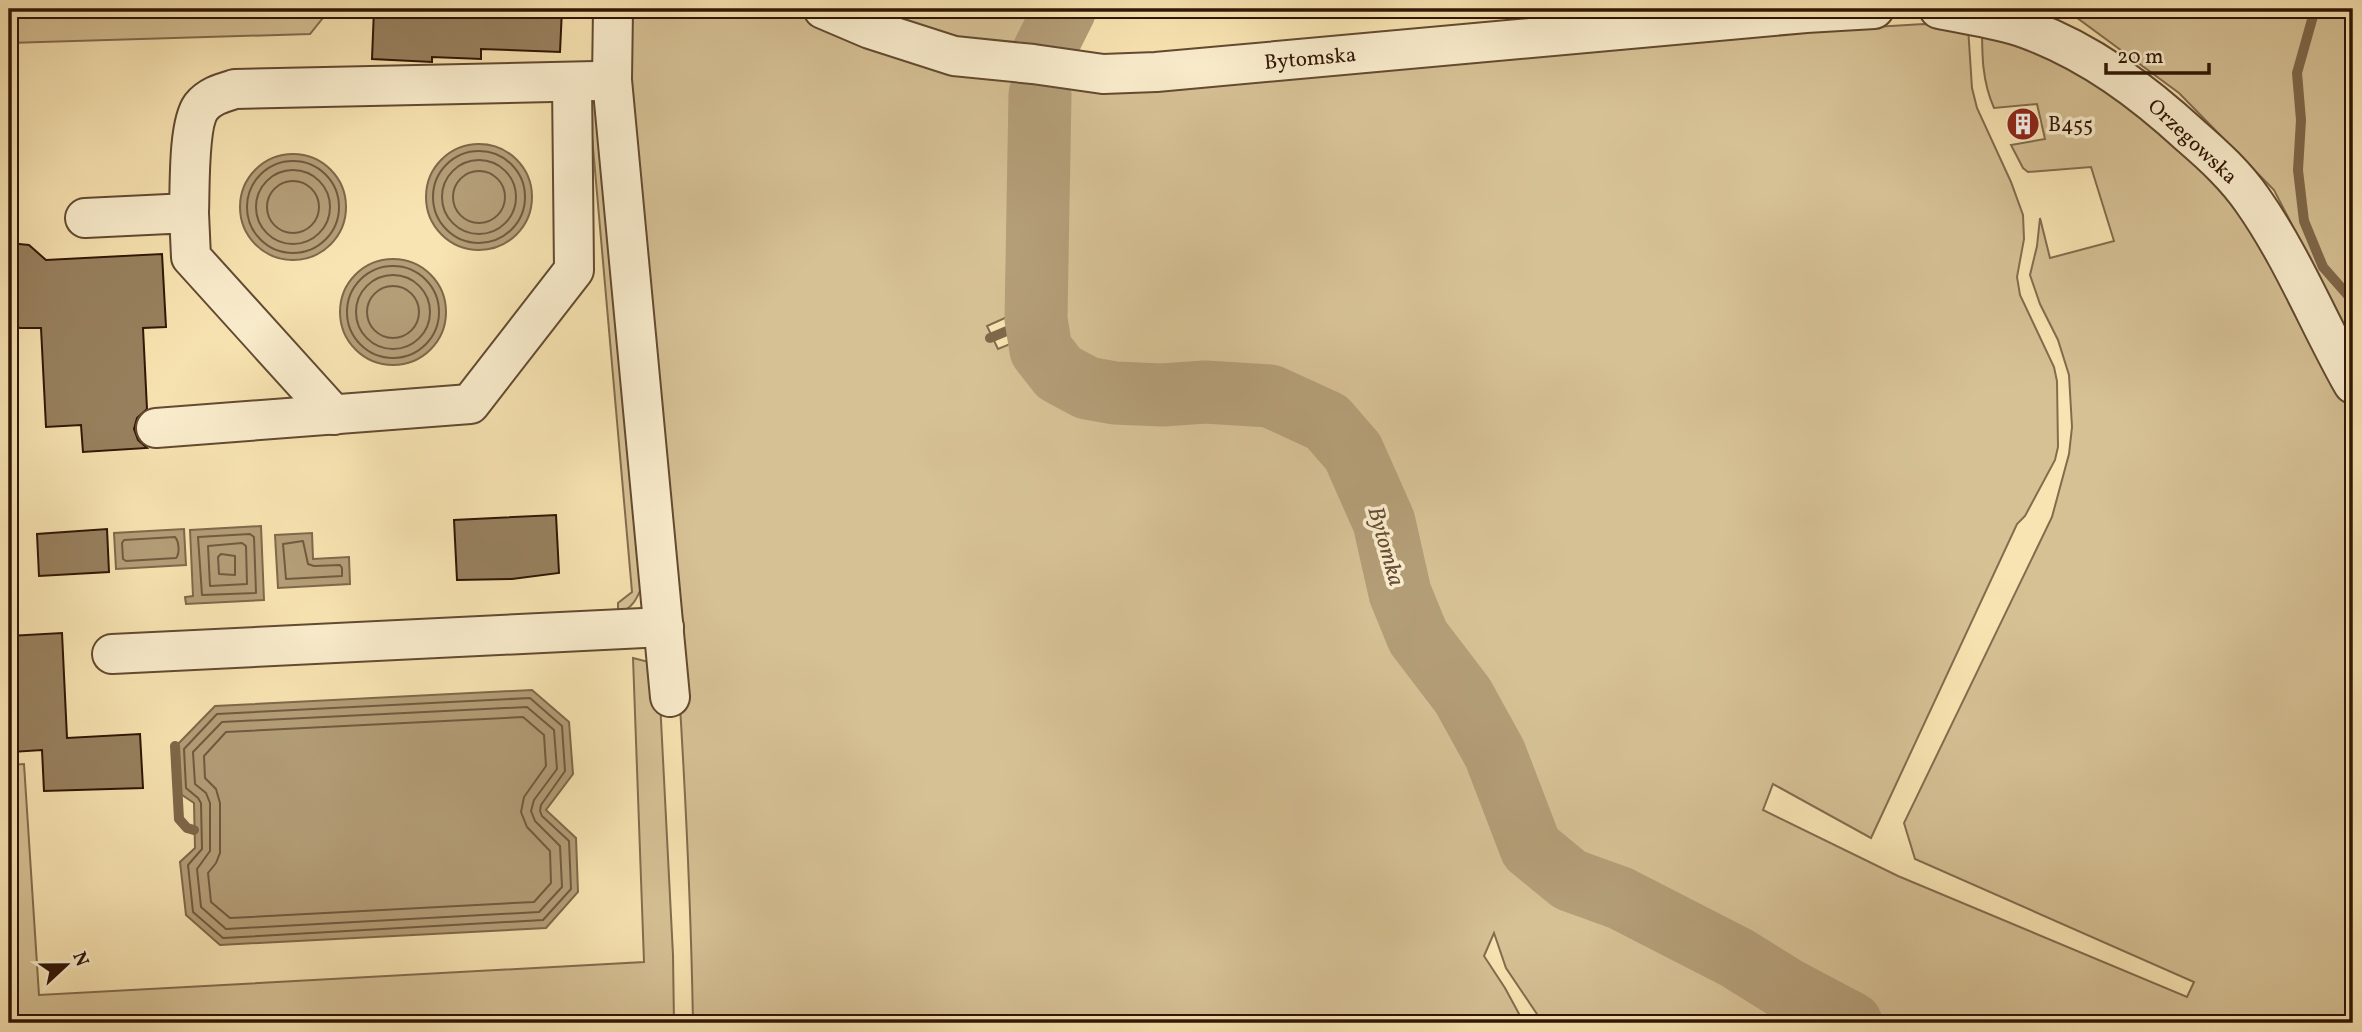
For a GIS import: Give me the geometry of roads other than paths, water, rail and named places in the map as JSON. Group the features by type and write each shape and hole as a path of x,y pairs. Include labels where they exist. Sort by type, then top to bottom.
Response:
{"street":[{"path":"613,9 612,80 670,697"},
{"name":"Bytomska","path":"823,9 870,29 954,56 1102,74 1156,72 1874,9"},
{"name":"Orzegowska","path":"1939,9 2026,28 2071,49 2121,78 2170,116 2233,175 2252,200 2271,228 2353,384"},
{"path":"334,415 191,257 189,212 193,130 200,108 214,96 235,89 612,80"},
{"path":"156,428 470,404 574,270 572,83"},
{"path":"85,218 189,212"},
{"path":"112,654 664,627"}],"water":[{"path":"479,144 499,148 516,160 528,177 532,197 528,217 516,234 499,246 479,250 459,246 442,234 430,217 426,197 430,177 442,160 459,148"},
{"path":"293,154 313,158 330,170 342,187 346,207 342,227 330,244 313,256 293,260 273,256 256,244 244,227 240,207 244,187 256,170 273,158"},
{"path":"393,259 413,263 430,275 442,292 446,312 442,332 430,349 413,361 393,365 373,361 356,349 344,332 340,312 344,292 356,275 373,263"},
{"path":"261,526 264,600 186,604 185,597 193,596 190,530"},
{"path":"184,529 186,565 116,569 114,533"},
{"path":"312,533 313,559 349,557 350,584 278,588 275,535"},
{"path":"532,690 569,722 573,774 546,810 576,838 578,892 546,928 220,945 186,915 180,862 195,848 194,803 179,793 177,745 215,706"}],"waterway":[{"name":"Bytomka","path":"1043,53 1065,9"},
{"path":"2315,9 2297,73 2301,120 2298,170 2304,221 2323,267 2353,301"},
{"name":"Bytomka","path":"1040,94 1036,319 1041,350 1059,373 1087,388 1115,393 1162,395 1205,392 1270,396 1327,422 1353,452 1384,522 1400,593 1418,637 1463,696 1495,754 1531,848 1570,880 1620,898 1737,958 1785,988 1851,1023"},
{"path":"990,338 1036,319"},
{"path":"175,746 179,819 187,828 194,830"}],"place":[{"name":"B455","path":"2023,124"}]}
